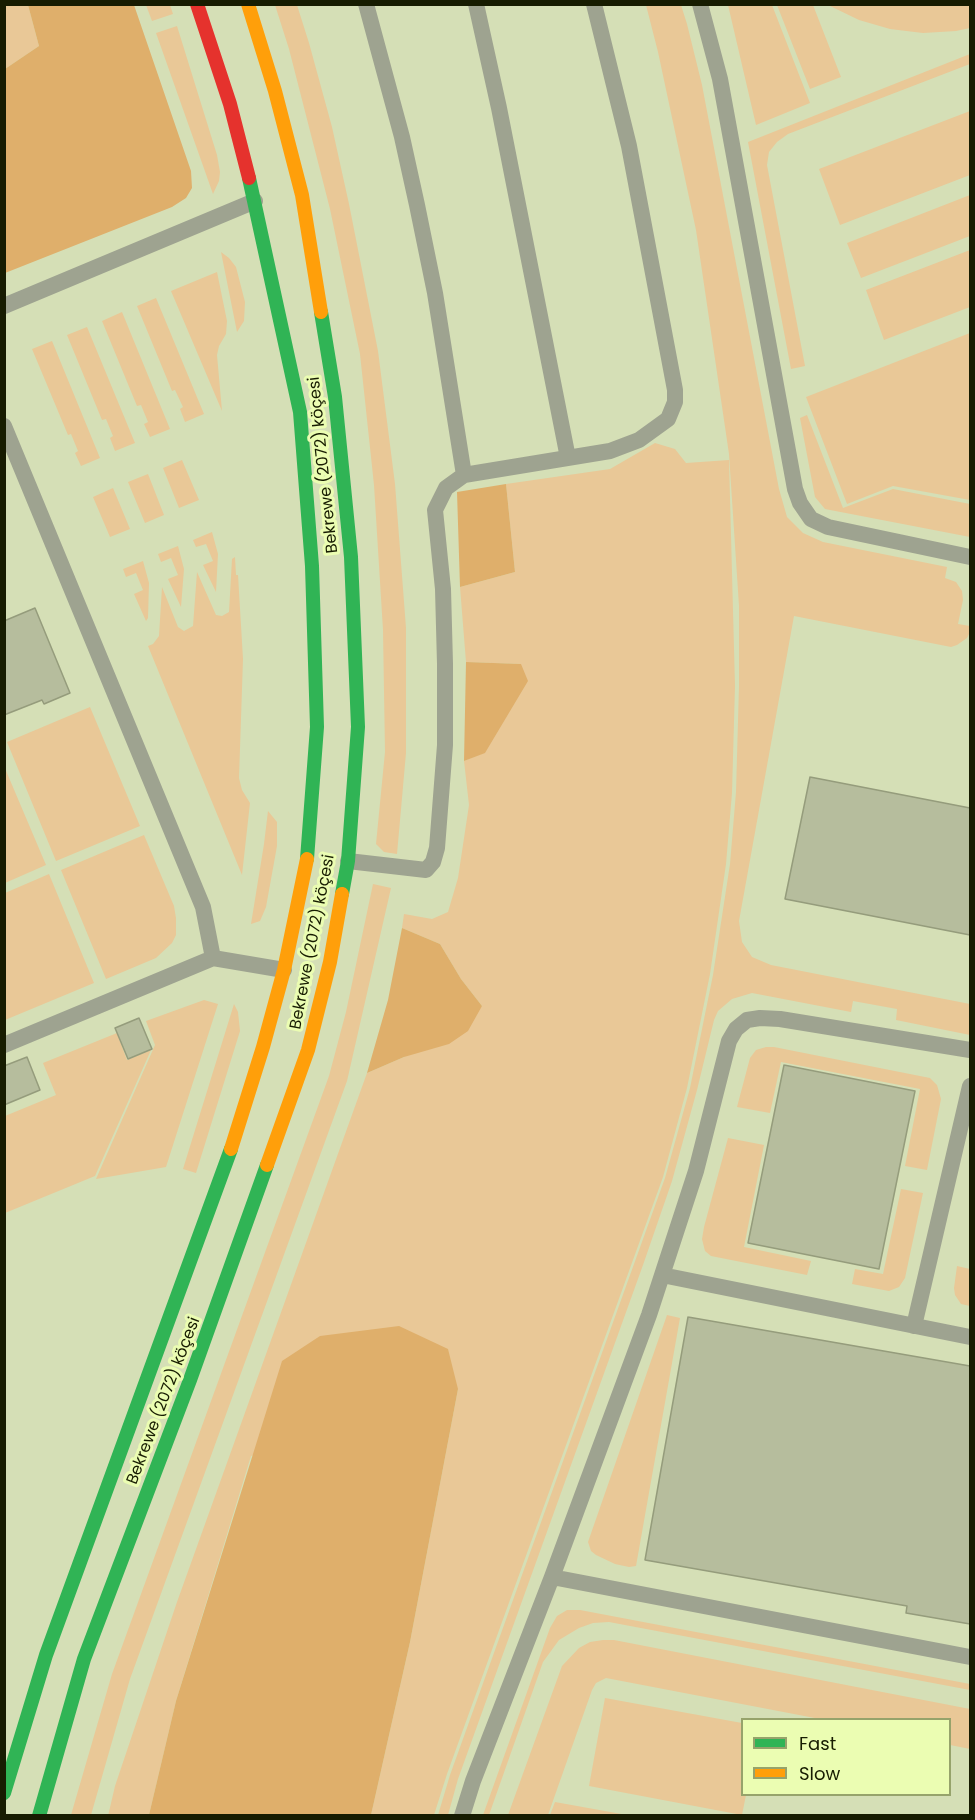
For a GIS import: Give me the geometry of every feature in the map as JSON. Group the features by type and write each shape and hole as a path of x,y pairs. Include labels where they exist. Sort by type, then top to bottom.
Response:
{"main road":[{"name":"Bekrewe (2072) köçesi","path":"4,1793 46,1655 234,1140 284,970 308,854 317,727 312,578 300,412 255,201 230,104 197,4"},
{"name":"Bekrewe (2072) köçesi","path":"39,1815 84,1659 190,1380 308,1050 330,962 348,861 358,727 351,557 335,397 302,195 275,91 248,4"}],"lane":[{"path":"366,4 402,137 417,205 435,293 464,475"},
{"path":"476,4 500,108 568,458"},
{"path":"348,861 426,870 433,862 437,848 445,745 443,589 435,510 446,488 464,475 610,451 639,440 668,419 675,402 675,390 629,146 594,4"},
{"path":"700,4 720,79 795,489 800,503 811,519 828,527 970,557"},
{"path":"4,306 255,201"},
{"path":"4,426 203,907 213,958"},
{"path":"4,1045 213,958 284,970"},
{"path":"462,1815 662,1275 696,1171 729,1041 736,1029 747,1020 780,1018 970,1050"},
{"path":"914,1326 970,1086"},
{"path":"662,1275 970,1337"},
{"path":"552,1577 970,1657"}],"shaded area":[{"path":"5,5 28,5 39,46 5,69"},
{"path":"28,5 134,5 191,171 192,188 186,198 172,207 5,273 5,69 39,46"},
{"path":"146,5 170,5 173,14 152,21"},
{"path":"275,5 297,5 309,43 332,127 378,351 395,484 406,628 406,753 397,854 384,852 376,844 385,752 383,630 374,485 360,354 330,209 289,49"},
{"path":"646,5 681,5 687,24 702,85 779,489 787,517 803,533 823,542 947,567 945,578 956,582 962,591 963,600 958,624 970,626 967,638 951,647 794,616 739,921 742,942 752,957 771,965 970,1004 970,1035 896,1020 897,1009 853,1001 851,1012 752,993 732,999 718,1011 672,1181 643,1265 458,1779 448,1815 438,1815 450,1775 665,1178 690,1088 713,975 730,864 736,792 739,606 729,454 696,230"},
{"path":"728,5 772,5 810,103 756,125"},
{"path":"777,5 813,5 841,77 810,89"},
{"path":"828,5 970,5 970,28 923,33 890,29 859,20"},
{"path":"177,26 217,155 220,172 213,194 156,33"},
{"path":"970,54 970,64 788,134 769,152 767,165 805,366 791,369 748,142"},
{"path":"970,111 970,175 840,225 819,169"},
{"path":"970,195 970,236 861,278 847,243"},
{"path":"970,250 970,307 884,340 866,290"},
{"path":"221,252 236,267 245,302 244,321 237,332"},
{"path":"217,272 227,321 226,334 217,355 222,411 171,291"},
{"path":"156,298 204,414 185,422 180,409 183,407 175,390 172,391 137,306"},
{"path":"122,312 170,429 150,437 144,424 148,422 141,405 137,406 102,321"},
{"path":"87,327 135,443 115,451 110,438 113,436 106,419 102,420 67,335"},
{"path":"970,333 970,500 893,486 847,504 806,397"},
{"path":"52,341 100,458 81,466 75,453 78,451 71,434 68,435 32,349"},
{"path":"807,415 843,508 893,489 970,504 970,537 825,509 815,497 800,418"},
{"path":"655,443 675,449 686,463 729,460 735,686 732,793 726,864 710,974 687,1088 663,1177 434,1815 371,1815 410,1642 458,1389 251,1456 176,1701 149,1815 108,1816 115,1786 177,1602 367,1073 404,1057 482,1006 461,979 440,944 402,928 404,914 432,919 448,912 458,878 469,805 464,761 485,752 521,664 466,662 460,587 515,572 506,484 610,469"},
{"path":"182,460 199,500 179,508 163,468"},
{"path":"148,474 164,515 145,523 128,482"},
{"path":"506,484 515,572 460,587 457,492"},
{"path":"113,488 130,529 110,537 93,497"},
{"path":"212,532 218,554 216,592 203,565 213,561 206,544 196,547 193,540"},
{"path":"178,546 184,569 181,607 168,579 178,575 171,558 161,562 158,554"},
{"path":"235,557 243,659 239,778 242,790 250,803 242,875 148,646 153,644 159,636 162,587 178,627 184,631 193,626 197,572 216,615 222,616 229,612 232,559"},
{"path":"143,561 149,583 146,621 134,594 143,590 136,573 126,577 123,569"},
{"path":"466,662 521,664 528,681 485,753 464,761"},
{"path":"90,707 140,826 56,861 7,742"},
{"path":"4,766 46,865 5,883 4,883"},
{"path":"268,811 277,822 277,846 266,907 260,921 251,924 264,844"},
{"path":"144,835 174,906 176,935 172,943 156,958 106,979 61,870"},
{"path":"49,874 94,983 5,1020 5,893"},
{"path":"373,884 391,888 347,1081 130,1679 91,1815 71,1815 112,1674 329,1076 346,1012"},
{"path":"402,928 440,944 461,979 482,1006 468,1031 449,1044 404,1057 367,1073 388,1000"},
{"path":"204,1000 218,1004 166,1167 96,1179 155,1045 146,1021"},
{"path":"234,1004 238,1012 240,1031 196,1173 183,1169"},
{"path":"117,1033 127,1060 151,1050 95,1176 5,1213 5,1116 56,1095 43,1063"},
{"path":"766,1047 930,1078 937,1085 941,1099 927,1170 905,1166 920,1089 781,1062 770,1113 737,1107 750,1058 756,1050"},
{"path":"728,1138 764,1145 744,1247 811,1261 807,1275 711,1256 705,1251 702,1239 704,1227"},
{"path":"901,1189 923,1193 905,1278 899,1287 889,1291 852,1284 855,1269 883,1274"},
{"path":"957,1266 970,1269 970,1306 961,1304 955,1295"},
{"path":"667,1315 680,1318 636,1566 629,1567 615,1564 596,1555 591,1551 588,1542"},
{"path":"399,1326 448,1349 458,1389 410,1642 371,1815 149,1815 176,1701 282,1361 320,1336"},
{"path":"567,1610 580,1610 970,1684 970,1690 609,1622 593,1623 559,1640 543,1662 489,1815 483,1815 550,1628 557,1616"},
{"path":"614,1640 970,1709 970,1749 951,1745 951,1718 815,1718 606,1678 596,1683 592,1690 548,1815 508,1815 562,1666 579,1648 590,1642"},
{"path":"605,1698 741,1723 741,1796 746,1796 742,1815 589,1786"},
{"path":"555,1802 627,1815 550,1815"}],"building":[{"path":"35,608 70,693 44,704 42,700 4,715 4,621"},
{"path":"810,777 970,808 970,935 785,899"},
{"path":"139,1018 152,1049 128,1059 115,1028"},
{"path":"27,1057 40,1090 4,1105 4,1066"},
{"path":"784,1065 915,1091 879,1269 748,1243"},
{"path":"688,1317 970,1366 970,1624 906,1613 907,1606 645,1560"}],"traffic: fast":[{"path":"249,178 300,412 312,566 317,727 307,859"},
{"path":"321,312 335,397 351,557 358,727 348,861 342,894"},
{"path":"4,1793 46,1655 231,1149"},
{"path":"39,1816 84,1659 190,1380 267,1165"}],"traffic: slow":[{"path":"248,4 275,91 302,195 321,312"},
{"path":"231,1149 284,970 307,859"},
{"path":"267,1165 308,1050 330,962 342,894"}],"traffic: jam":[{"path":"197,4 230,104 249,178"}]}
